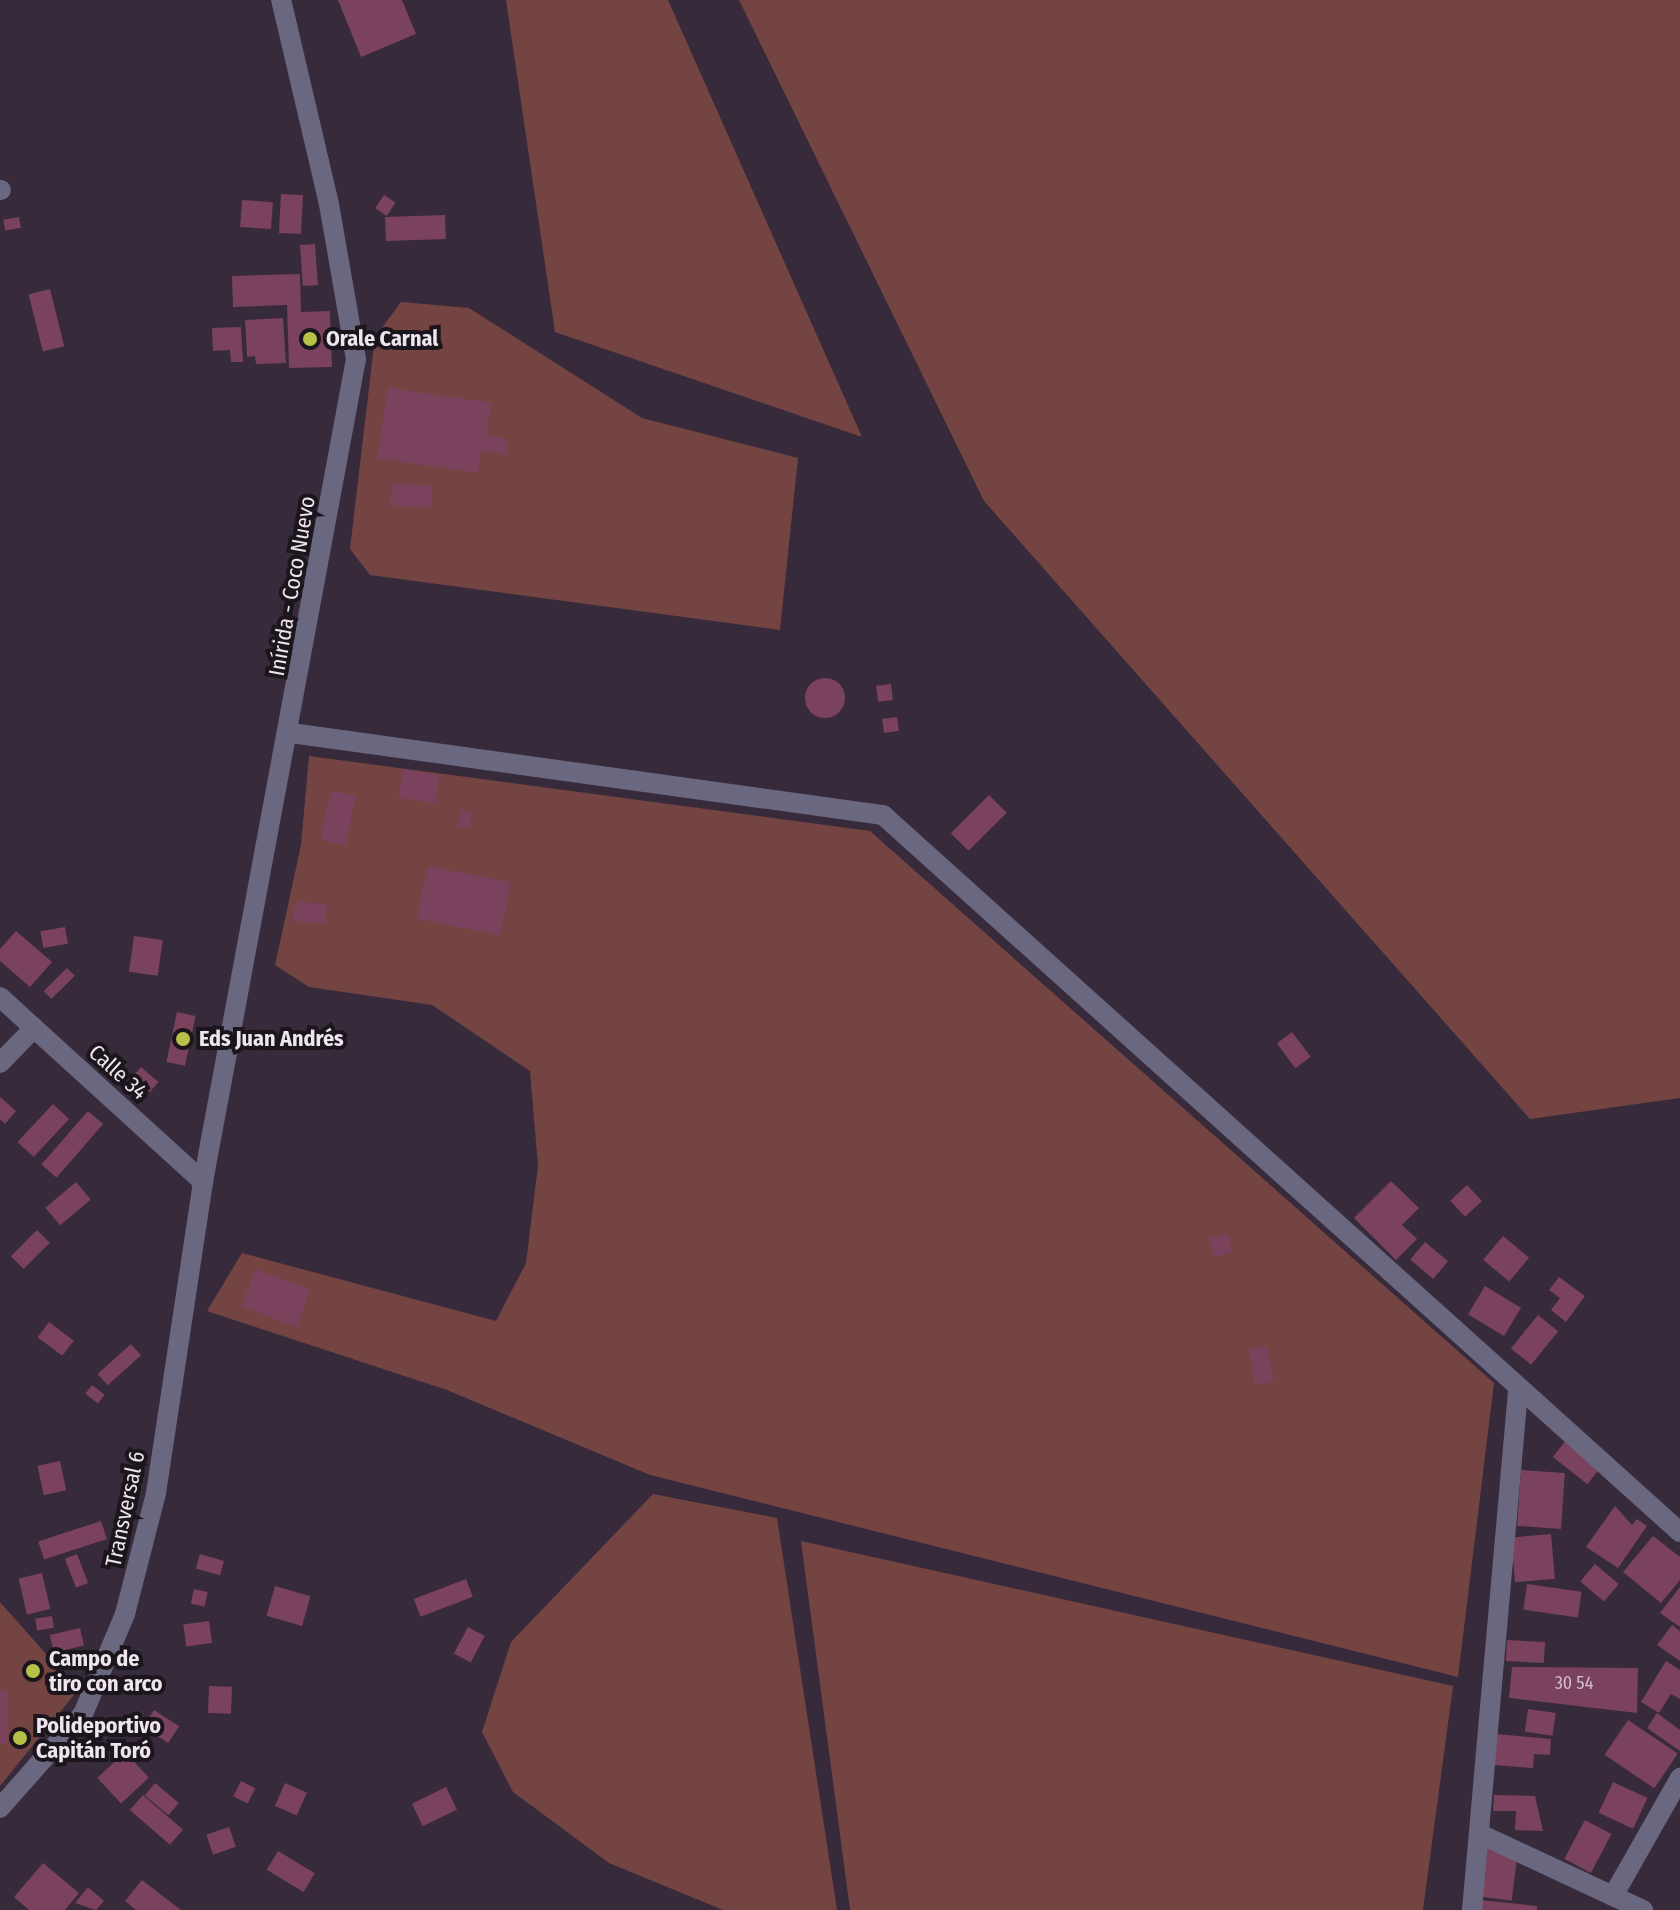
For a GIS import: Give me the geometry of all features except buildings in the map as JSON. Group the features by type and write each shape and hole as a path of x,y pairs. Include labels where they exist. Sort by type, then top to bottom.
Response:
{"street":[{"name":"Inírida - Coco Nuevo","path":"203,1182 291,733 356,359 329,204 281,0"},
{"path":"291,733 883,815 1518,1392 1680,1532"},
{"name":"Calle 34","path":"0,997 203,1182"},
{"path":"0,1063 34,1028"},
{"name":"Transversal 6","path":"0,1808 83,1714 125,1614 156,1493 203,1182"},
{"path":"1472,1910 1518,1392"},
{"path":"1613,1896 1680,1778"},
{"path":"1480,1834 1643,1910"}],"shaded area":[{"path":"506,0 668,0 862,437 555,332"},
{"path":"739,0 1680,0 1680,1098 1530,1119 984,501"},
{"path":"401,302 469,308 642,418 798,458 780,630 370,575 350,549 375,337"},
{"path":"309,756 870,831 1494,1383 1458,1677 650,1475 447,1390 207,1311 242,1253 496,1321 526,1263 538,1166 530,1071 432,1005 309,987 275,965 301,845"},
{"path":"653,1494 777,1518 837,1910 723,1910 609,1863 513,1792 482,1732 511,1642"},
{"path":"801,1541 1453,1686 1423,1910 850,1910"},
{"name":"Polideportivo Capitán Toró","path":"0,1602 78,1690 0,1786"}],"place":[{"name":"Orale Carnal","path":"310,339"},
{"name":"Eds Juan Andrés","path":"183,1039"},
{"name":"Campo de tiro con arco","path":"33,1671"},
{"name":"Polideportivo Capitán Toró","path":"20,1738"}]}
